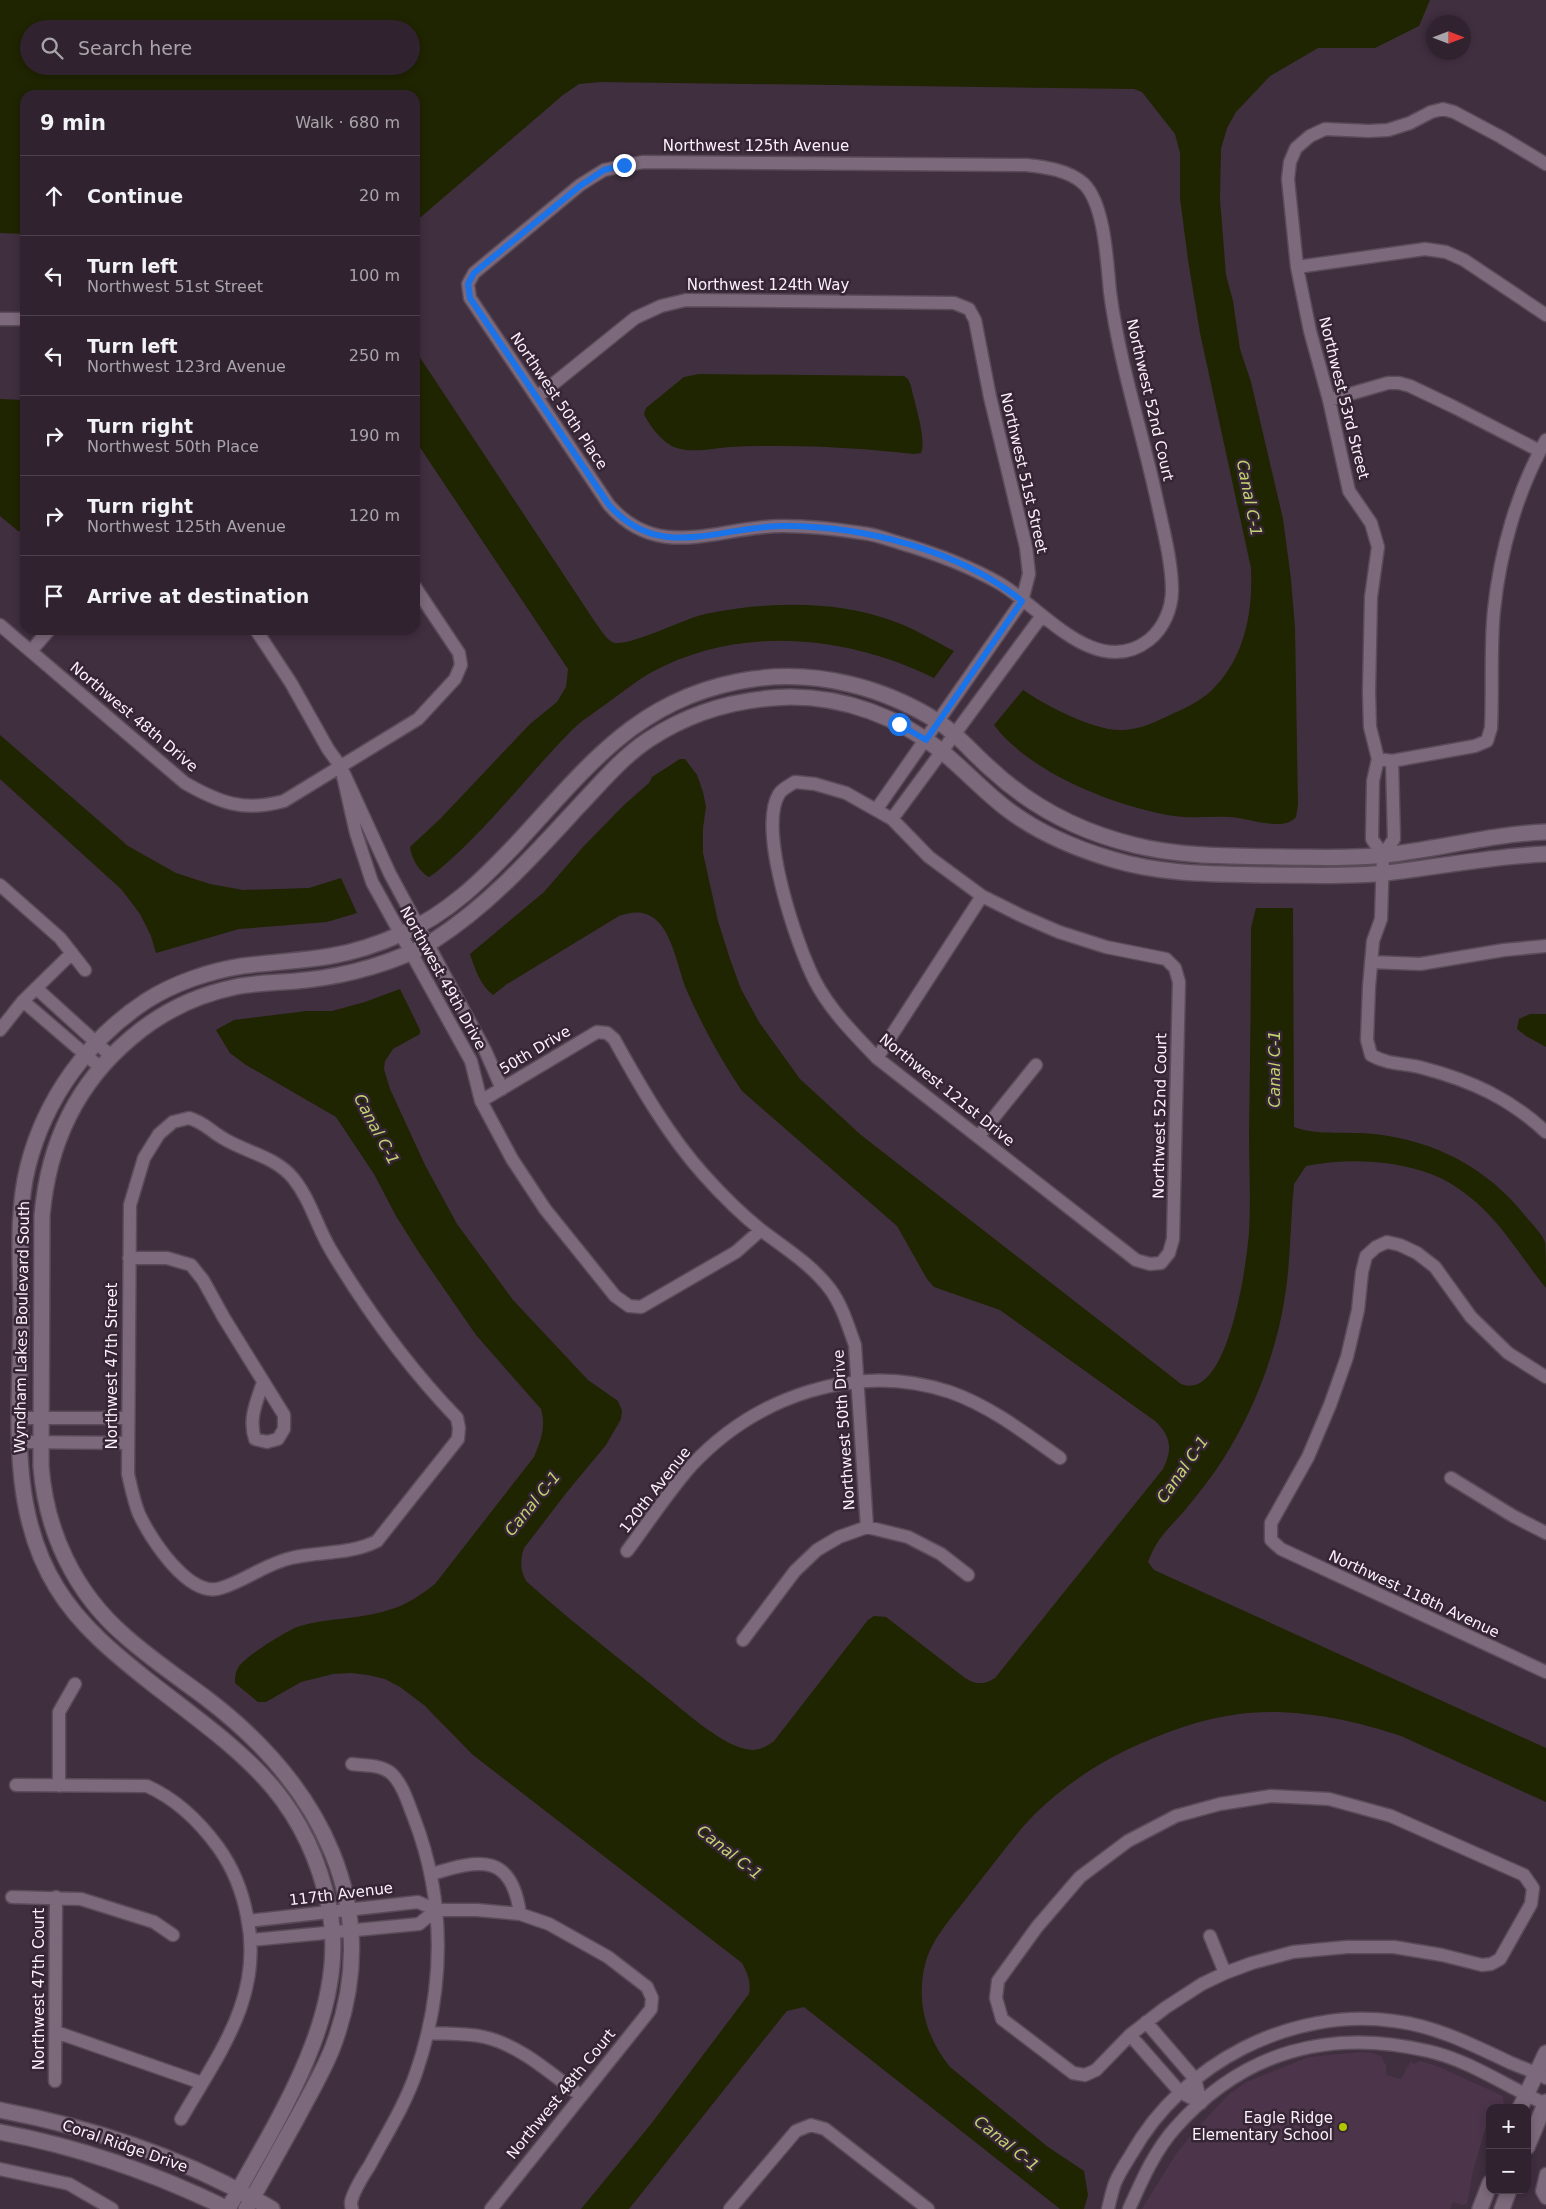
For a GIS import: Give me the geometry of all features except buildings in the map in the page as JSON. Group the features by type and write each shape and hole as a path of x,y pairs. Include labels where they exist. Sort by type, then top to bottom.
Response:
{"street":[{"name":"Northwest 53rd Street","path":"1383,855 1372,840 1374,781 1378,759 1370,727 1369,641 1378,547 1372,523 1350,491 1329,400 1310,331 1297,267 1288,178 1290,162 1296,148 1310,136 1325,129 1369,132 1388,130 1443,109 1454,112 1501,137 1546,164"},
{"name":"Northwest 125th Avenue","path":"468,284 474,273 580,186 604,170 624,165 643,162 680,162 1026,165 1048,167 1068,174 1084,184"},
{"name":"Northwest 52nd Court","path":"1042,616 1087,646 1111,652 1132,649 1150,640 1162,626 1169,610 1172,590 1164,529 1112,309 1100,222 1093,199 1084,184"},
{"path":"1297,267 1425,249 1446,252 1464,260 1546,315"},
{"name":"Northwest 50th Place","path":"468,284 470,298 609,505 621,519 635,529 654,536 676,538 741,529 784,526 866,533 947,558 1001,584 1022,601"},
{"name":"Northwest 124th Way","path":"537,397 635,318 661,306 686,300 954,303 969,309"},
{"name":"Northwest 51st Street","path":"876,810 1022,601 1029,574 1026,547 990,397 975,320 969,309"},
{"path":"0,319 20,319"},
{"path":"1329,400 1388,383 1399,383 1410,386 1543,446 1522,491 1503,562 1494,610 1491,728 1487,741 1475,746 1392,761 1378,759"},
{"name":"Northwest 48th Drive","path":"0,625 185,783 214,799 240,805 265,806 284,801 418,719 455,679 461,665 459,652 420,594"},
{"path":"892,819 1042,616 1022,601"},
{"path":"31,651 45,635"},
{"name":"Northwest 49th Drive","path":"259,635 291,683 328,750 341,767 390,874 429,943 485,1050 502,1089"},
{"path":"980,662 999,674"},
{"name":"Wyndham Lakes Boulevard South","path":"228,2209 300,2076 314,2041 330,1986 332,1932 330,1911 320,1871 303,1831 292,1811 259,1770 236,1749 123,1661 86,1626 58,1591 38,1551 28,1518 21,1479 20,1442 21,1218 28,1166 42,1126 64,1083 84,1054 149,999 193,979 220,970 333,956 400,935 419,925 449,907 486,876 597,757 622,734 651,714 677,700 712,687 755,679 815,678 853,684 904,703 938,721 956,734 994,773 1037,805 1086,831 1141,847 1241,856 1340,858 1383,855 1512,835 1546,832"},
{"name":"Wyndham Lakes Boulevard South","path":"249,2203 314,2087 332,2049 343,2013 348,1984 352,1930 349,1909 330,1843 306,1800 251,1735 226,1713 125,1636 95,1604 65,1560 51,1524 42,1486 40,1442 42,1216 45,1186 60,1133 83,1091 111,1056 132,1037 157,1019 180,1006 218,992 256,984 340,976 369,968 429,943 480,908 510,880 611,772 644,742 701,712 763,700 791,697 824,699 852,705 885,716 943,752 1008,810 1044,833 1077,848 1112,860 1155,870 1182,873 1280,875 1383,873 1514,856 1546,854"},
{"name":"Northwest 53rd Street","path":"1392,761 1394,840 1383,855 1381,919 1373,941 1367,1040 1372,1055 1383,1062 1416,1066 1453,1076 1498,1095 1527,1114 1546,1132"},
{"name":"Northwest 49th Drive","path":"341,767 356,832 372,882 409,952 471,1061 481,1101 512,1159 545,1209 615,1296 629,1306 641,1308 680,1287 736,1252 761,1230"},
{"name":"Northwest 121st Drive","path":"876,810 846,793 815,784 794,782 780,793 774,814 775,857 784,897 799,943 815,982 836,1013 877,1058 1136,1260 1150,1264 1161,1263"},
{"path":"876,810 892,819 930,857 982,896 877,1058"},
{"path":"0,885 60,938 85,970"},
{"name":"Northwest 52nd Court","path":"982,896 1059,932 1106,947 1166,960 1175,968 1179,982 1173,1239 1169,1253 1161,1263"},
{"path":"1372,962 1420,964 1504,950 1546,946"},
{"path":"0,1030 23,1001 72,953"},
{"path":"36,988 111,1056"},
{"path":"23,1001 101,1068"},
{"name":"50th Drive","path":"481,1101 580,1040 597,1032 607,1033"},
{"name":"Northwest 50th Drive","path":"607,1033 614,1039 662,1119 703,1174 761,1230 786,1246 812,1269 831,1291 845,1317 855,1345 867,1527"},
{"path":"978,1137 1036,1065"},
{"name":"Northwest 47th Street","path":"189,1118 205,1123 221,1137 275,1162 293,1177 306,1199 330,1249 363,1303 403,1357 457,1418 459,1428 458,1439 377,1541 363,1548 291,1558 262,1568 221,1588 210,1590 199,1586 178,1571 155,1544 138,1512 128,1474 129,1258 130,1205 144,1158 159,1134 173,1122 189,1118"},
{"name":"Northwest 118th Avenue","path":"1545,1670 1292,1555 1281,1549 1271,1540 1271,1523 1308,1456 1330,1405 1347,1357 1358,1310 1362,1272 1366,1256 1387,1242 1400,1245 1417,1253 1435,1267 1471,1317 1502,1347 1546,1377"},
{"path":"129,1258 167,1258 191,1264 203,1280 263,1382"},
{"name":"120th Avenue","path":"627,1551 691,1467 739,1424 762,1410 793,1396 858,1380 903,1381 950,1392 984,1407 1016,1426 1060,1458"},
{"path":"20,1418 127,1418"},
{"path":"20,1442 127,1443"},
{"path":"1451,1478 1513,1516 1546,1533"},
{"path":"743,1640 795,1571 817,1550 839,1537 867,1527 908,1537 942,1554 968,1575"},
{"path":"59,1786 59,1712 75,1684"},
{"path":"352,1764 381,1767 392,1774 404,1793 432,1874 439,1957 436,1996 429,2033 415,2076 397,2115 356,2189 350,2203 352,2209"},
{"path":"16,1785 147,1786 163,1793 187,1811 210,1836 232,1867 243,1896 252,1940 251,1965 243,2004 225,2044 181,2119"},
{"path":"1271,1796 1329,1798 1391,1816 1524,1875 1533,1888 1531,1904 1500,1959 1491,1964 1482,1965 1442,1955 1394,1947 1347,1947 1293,1952 1225,1973 1192,1990 1146,2022 1130,2035 1096,2070 1085,2076 1073,2073 1002,2019 996,1998 998,1981 1037,1927 1080,1877 1128,1841 1176,1816 1220,1804 1271,1796"},
{"path":"432,1874 479,1862 495,1867 509,1878 517,1893 520,1914"},
{"path":"12,1897 81,1899 154,1922 173,1935"},
{"name":"Northwest 47th Court","path":"55,2081 56,1897"},
{"name":"117th Avenue","path":"248,1921 418,1902 436,1910 477,1910 520,1914 549,1924 608,1957 647,1987 652,1998"},
{"path":"252,1940 419,1924 436,1910"},
{"path":"1210,1936 1225,1973"},
{"name":"Northwest 48th Court","path":"491,2209 580,2095 651,2009 652,1998"},
{"path":"1108,2209 1115,2182 1144,2131 1180,2092 1228,2056 1250,2044 1278,2034 1329,2021 1366,2019 1394,2021 1456,2036 1541,2075"},
{"path":"1146,2022 1158,2039 1195,2079 1202,2103"},
{"path":"56,2032 202,2083"},
{"path":"429,2033 484,2037 505,2044 530,2058 580,2095"},
{"path":"1130,2035 1180,2092 1202,2103"},
{"path":"1144,2051 1158,2039"},
{"path":"1130,2209 1155,2156 1176,2127 1225,2082 1248,2068 1281,2055 1325,2044 1364,2042 1430,2051 1459,2062 1523,2101 1546,2103 1531,2138"},
{"path":"1523,2101 1541,2075 1546,2053"},
{"name":"Coral Ridge Drive","path":"0,2110 58,2123 133,2145 189,2167 238,2190 249,2203 272,2209"},
{"path":"730,2209 761,2170 796,2131 811,2125 825,2129 928,2209"},
{"name":"Coral Ridge Drive","path":"0,2132 46,2142 119,2162 181,2186 228,2209"},
{"path":"0,2169 69,2184 112,2209"},
{"path":"1546,2174 1542,2190 1546,2198"},
{"path":"1480,2209 1486,2193"},
{"path":"1502,2209 1508,2194"}],"shaded area":[{"name":"Eagle Ridge Elementary School","path":"1361,2052 1372,2053 1381,2056 1386,2065 1386,2075 1401,2079 1411,2061 1413,2064 1420,2061 1437,2066 1503,2096 1503,2104 1486,2104 1486,2129 1473,2171 1467,2204 1462,2205 1453,2202 1450,2209 1142,2209 1176,2154 1227,2096 1246,2082 1309,2057"}],"water":[{"name":"Canal C-1","path":"0,0 1430,0 1419,26 1375,48 1318,48 1270,76 1236,112 1227,128 1221,149 1220,199 1226,275 1233,301 1240,349 1251,382 1283,519 1291,579 1295,628 1298,805 1296,817 1284,823 1268,824 1230,817 1174,816 1126,805 1101,796 1051,773 1010,742 994,725 1023,690 1070,716 1110,729 1133,729 1162,719 1201,699 1223,678 1239,650 1248,618 1251,568 1200,333 1180,198 1180,153 1175,134 1142,92 1134,89 600,82 579,84 563,95 420,218 420,90 20,90 20,234 0,233"},
{"path":"420,358 595,622 604,635 612,642 629,641 705,614 752,607 799,605 847,609 870,614 909,627 954,651 934,678 900,663 865,652 829,645 792,641 756,642 719,647 684,657 645,676 575,727 454,857 429,877 425,875 416,864 410,847 440,819 530,724 557,702 566,687 568,669 420,447"},
{"path":"699,374 904,376 908,379 911,386 919,420 922,439 921,453 798,446 695,450 674,447 669,445 649,423 644,414 646,408 684,377"},
{"path":"0,399 20,400 20,531 0,516"},
{"path":"0,735 128,846 176,873 210,884 243,890 309,888 341,878 357,913 327,922 239,929 156,953 151,936 140,914 122,890 0,779"},
{"name":"Canal C-1","path":"680,759 685,759 697,775 703,792 706,807 703,828 703,853 718,921 741,989 759,1022 800,1079 861,1135 1181,1384 1198,1384 1212,1372 1223,1352 1232,1326 1244,1270 1250,1207 1251,928 1256,908 1293,908 1294,1127 1303,1130 1333,1133 1374,1134 1419,1143 1439,1150 1478,1171 1495,1185 1512,1200 1545,1242 1546,1288 1499,1226 1486,1212 1456,1187 1439,1177 1416,1169 1385,1163 1353,1161 1306,1166 1294,1184 1288,1273 1284,1302 1275,1343 1261,1384 1243,1424 1222,1461 1195,1498 1159,1540 1148,1562 1154,1570 1546,1748 1546,1802 1401,1736 1340,1720 1297,1713 1275,1712 1233,1715 1185,1726 1109,1759 1085,1773 1051,1799 1021,1829 939,1935 926,1961 923,1975 922,2004 929,2031 950,2067 1048,2147 1084,2171 1088,2195 1084,2209 1060,2209 804,2007 787,2011 629,2209 581,2209 651,2124 749,1994 750,1986 742,1963 473,1755 424,1705 400,1687 385,1679 368,1675 351,1673 333,1674 301,1682 266,1702 258,1702 235,1683 236,1672 242,1663 265,1645 297,1627 380,1613 409,1602 435,1584 534,1457 541,1439 543,1422 541,1409 476,1335 418,1251 396,1216 374,1174 336,1117 246,1065 230,1053 216,1030 234,1020 307,1011 332,1011 365,1002 400,989 420,1030 420,1034 393,1049 385,1061 384,1069 390,1089 425,1165 457,1224 513,1300 588,1380 618,1401 622,1411 621,1419 606,1445 524,1548 521,1565 524,1577 526,1581 558,1609 688,1715 712,1733 735,1746 754,1750 765,1747 774,1741 868,1620 874,1616 886,1617 965,1678 980,1683 995,1678 1163,1469 1168,1455 1169,1443 1164,1432 1155,1421 1000,1310 934,1287 927,1279 897,1226 742,1091 719,1055 699,1017 687,991 671,942 661,925 651,916 637,913 619,916 507,984 493,995 481,982 470,954 544,892 583,847 624,805 649,783 652,777"},
{"path":"1530,1014 1546,1014 1546,1047 1517,1029 1519,1019"}],"place":[{"name":"Eagle Ridge Elementary School","path":"1343,2127"}],"route":[{"path":"624,165 604,170 580,186 474,273 468,284 470,298 609,505 621,519 635,529 654,536 676,538 702,536 741,529 784,526 866,533 947,558 1001,584 1022,601 926,740 899,724"}]}
